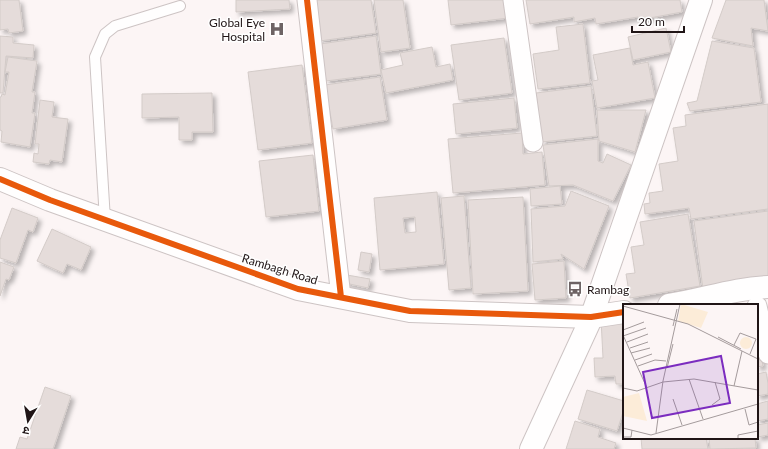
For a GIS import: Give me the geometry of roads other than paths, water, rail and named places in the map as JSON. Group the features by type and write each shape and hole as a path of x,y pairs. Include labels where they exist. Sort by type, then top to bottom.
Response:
{"street":[{"path":"307,0 341,298"},
{"path":"513,0 533,142"},
{"path":"530,448 591,317 701,0"},
{"name":"Rambagh Road","path":"0,179 50,200 298,289 410,311 591,317 623,312"},
{"path":"682,304 759,296 768,354"}],"lane":[{"path":"105,220 95,57 105,34 115,26 180,6"}],"place":[{"name":"Global Eye Hospital","path":"277,29"},
{"name":"Rambag","path":"575,289"}]}
